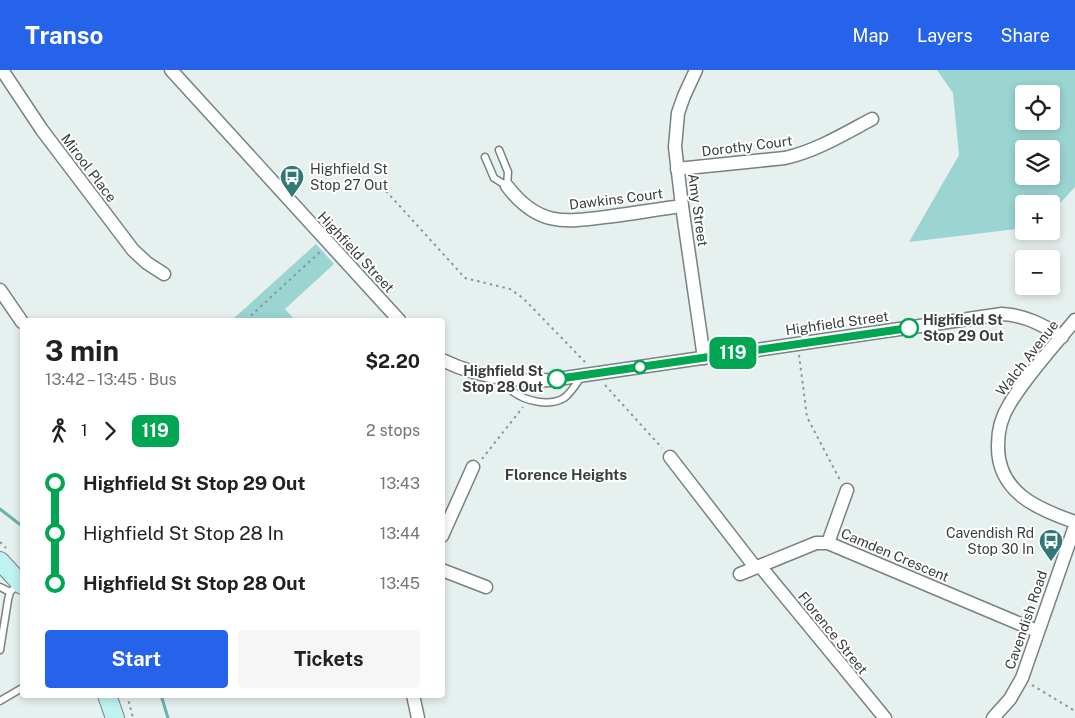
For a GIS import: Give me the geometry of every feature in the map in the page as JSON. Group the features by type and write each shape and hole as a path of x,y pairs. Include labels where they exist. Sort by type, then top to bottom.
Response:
{"street":[{"name":"Mirool Place","path":"2,70 42,130 132,250 164,274"},
{"name":"Highfield Street","path":"171,70 397,318"},
{"name":"Amy Street","path":"696,70 678,113 675,147 704,358"},
{"name":"Dorothy Court","path":"677,168 797,156 813,150 872,119"},
{"name":"Dawkins Court","path":"507,186 530,209 559,221 581,220 682,206"},
{"path":"0,290 20,319"},
{"name":"Highfield Street","path":"445,361 472,372 500,378 532,381 582,376 1002,314 1020,316 1031,320 1062,337"},
{"name":"Walch Avenue","path":"1075,320 1008,406 1000,432 998,449 1005,476 1016,491 1035,506 1075,522"},
{"name":"Florence Street","path":"670,457 885,718"},
{"path":"445,529 473,467"},
{"path":"828,543 847,490"},
{"name":"Cavendish Road","path":"993,718 1010,699 1022,678 1075,526"},
{"name":"Camden Crescent","path":"740,574 816,543 828,543 1037,632"},
{"path":"0,561 18,587"},
{"path":"445,571 486,587"},
{"path":"108,698 115,718"},
{"path":"414,698 418,718"}],"lane":[{"path":"499,150 508,172 507,186"},
{"name":"Dawkins Court","path":"485,157 494,178 507,186"},
{"name":"Highfield Street","path":"500,378 512,391 524,397 541,402 549,402 564,398 582,376"},
{"path":"0,587 18,587 0,650"},
{"path":"0,700 20,689"}],"path":[{"path":"386,191 465,278 510,289 524,298 596,374 670,457"},
{"path":"248,318 328,244"},
{"path":"798,344 807,417 847,490"},
{"path":"473,467 486,456 519,413"},
{"path":"1022,678 1075,711"},
{"path":"128,698 133,718"}],"shaded area":[{"path":"937,70 1075,70 1075,187 1060,203 1060,195 1015,195 1015,229 909,242 959,155 953,93"},
{"path":"316,244 334,264 285,309 293,318 234,318"}],"waterway":[{"path":"0,509 20,524"},
{"path":"162,698 168,718"}],"bus line":[{"name":"119","path":"557,379 909,328"}],"place":[{"name":"Highfield St Stop 27 Out","path":"292,198"},
{"name":"Highfield St Stop 29 Out","path":"909,328"},
{"name":"Highfield St Stop 28 Out","path":"557,379"},
{"name":"Cavendish Rd Stop 30 In","path":"1051,562"}],"district":[{"name":"Florence Heights","path":"566,474"}]}
